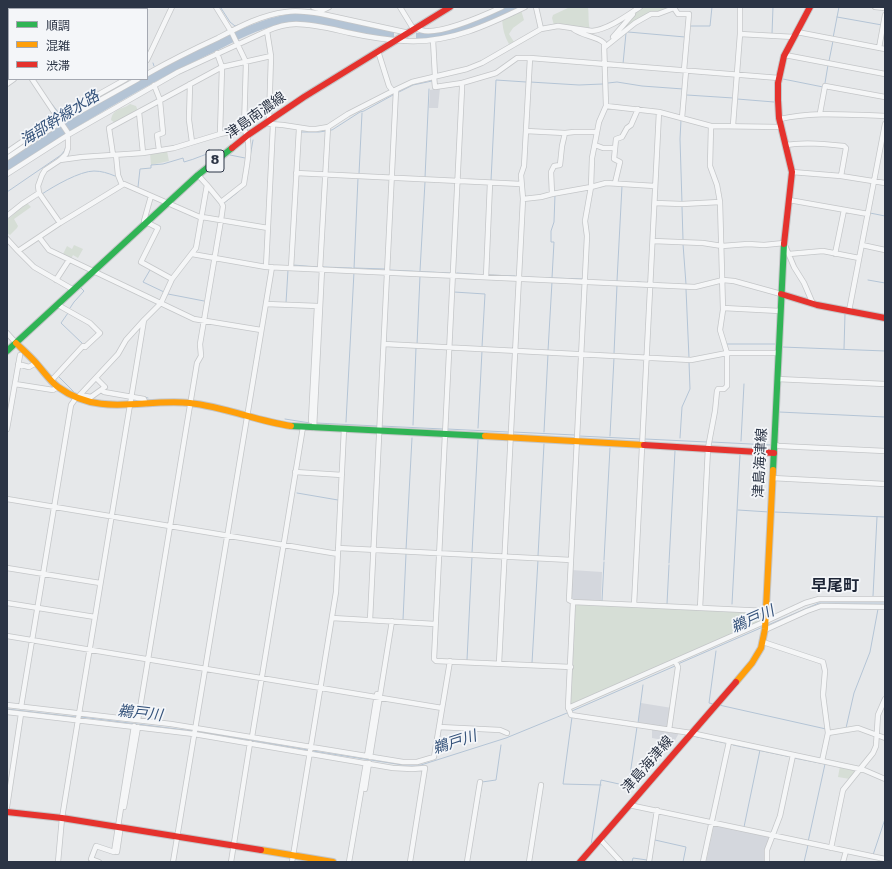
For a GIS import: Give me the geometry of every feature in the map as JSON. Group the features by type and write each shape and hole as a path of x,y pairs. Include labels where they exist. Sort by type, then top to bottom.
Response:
{"main road":[{"name":"津島南濃線","path":"7,351 146,222 246,132 271,122 378,51 450,7"},
{"name":"津島海津線","path":"580,862 752,663 763,642 766,611 783,258 792,172 792,164 781,126 777,98 779,78 784,55 810,7"},
{"path":"781,294 813,304 885,318"},
{"path":"16,343 58,387 93,404 113,406 190,403 211,406 277,424 303,427 314,425 344,430 642,444 774,453"},
{"path":"7,812 62,818 178,836 235,846 292,859 333,862"}],"street":[{"path":"148,58 172,7"},
{"path":"216,7 232,32 246,62 246,132 249,148 244,184 222,202"},
{"path":"313,7 323,12"},
{"path":"323,12 329,7"},
{"path":"400,7 413,30"},
{"path":"148,72 195,48 260,18 286,12 323,12 413,30 427,31 454,26 476,19 502,7"},
{"path":"7,174 68,134 178,72 237,42 281,26 297,24 316,26 361,36 396,40 433,40 477,29 525,7"},
{"path":"536,7 542,29"},
{"path":"733,126 740,34 740,7"},
{"path":"875,7 885,8"},
{"path":"271,122 299,129 316,130 328,127 348,114 412,82 467,69 482,63 542,29 558,26 573,29 596,30 620,20 637,8"},
{"path":"605,46 637,8"},
{"path":"605,46 635,23 651,14 658,14 674,8 678,14 689,14 682,118"},
{"path":"879,48 885,15"},
{"path":"573,29 581,34 602,41 605,46 606,106 596,132 592,158 591,187 585,221 587,236 569,600 573,602 766,611"},
{"path":"266,267 271,122 271,56 267,31"},
{"path":"740,34 795,35 885,49"},
{"path":"433,40 435,87 462,83 496,72 517,58 779,78"},
{"path":"370,620 392,178 394,91 389,85 378,51"},
{"path":"217,53 222,67 220,134"},
{"path":"784,55 885,74"},
{"path":"122,185 118,175 109,128 222,67 271,56"},
{"path":"499,663 523,199 521,175 524,166 530,58"},
{"path":"33,80 68,134 68,148 66,154 45,170 38,186 39,193 60,223"},
{"path":"7,152 58,117 124,80"},
{"path":"7,158 62,123 136,80"},
{"path":"462,83 434,659 436,661 570,667"},
{"path":"190,84 190,120 192,142"},
{"path":"154,85 160,100 163,133 157,135 159,150"},
{"path":"820,113 825,86 885,97"},
{"path":"606,106 659,112 711,126 781,126"},
{"path":"615,183 620,162 614,159 616,139 622,137 627,128 632,125 638,109"},
{"path":"139,112 143,153"},
{"path":"634,605 659,112"},
{"path":"780,119 804,114 820,113 885,116"},
{"path":"849,311 885,124"},
{"path":"700,608 708,448 717,391 718,389 726,388 727,386 727,353 720,330 723,308 723,280 720,202 717,185 710,166 711,126"},
{"path":"314,425 318,306 328,127"},
{"path":"291,268 299,129"},
{"path":"526,131 565,134 574,132 596,132"},
{"path":"60,160 82,156 143,153 174,148 220,134 246,132"},
{"path":"552,194 551,172 554,166 560,165 565,134"},
{"path":"786,145 828,144 844,146 846,148 841,176"},
{"path":"595,145 603,148 614,148"},
{"path":"792,172 841,176 885,183"},
{"path":"296,173 521,184"},
{"path":"136,720 197,363 201,356 200,344 203,320 223,206 222,202 198,175"},
{"path":"486,277 490,183"},
{"path":"523,199 541,197 606,183 655,186"},
{"path":"18,250 122,185 130,186 202,218 268,228"},
{"path":"20,707 68,408 118,354 126,340 161,303 172,279 196,248 207,185"},
{"path":"7,216 39,193"},
{"path":"151,196 144,221 158,228 141,262 172,279"},
{"path":"789,200 868,214"},
{"path":"655,203 682,204 720,202"},
{"path":"835,254 844,210"},
{"path":"39,237 49,250 194,319 262,330"},
{"path":"7,239 34,267 74,290"},
{"path":"653,241 703,243 722,246 748,244 764,246 784,243 794,267 804,283 813,304"},
{"path":"862,245 885,250"},
{"path":"783,258 789,255 814,251 859,258"},
{"path":"192,254 266,267 519,278 695,288 723,280 734,281 781,294"},
{"path":"56,280 69,260"},
{"path":"173,862 272,267"},
{"path":"266,304 318,306"},
{"path":"51,381 84,346 85,347 100,333 90,323 58,305"},
{"path":"723,308 780,311"},
{"path":"58,862 62,818 78,717 144,320"},
{"path":"7,333 16,343"},
{"path":"384,344 691,360 727,353 778,353"},
{"path":"7,429 20,355"},
{"path":"18,364 29,367 36,363"},
{"path":"77,397 91,398 105,387 96,378"},
{"path":"777,379 885,384"},
{"path":"14,384 53,390 58,387"},
{"path":"101,390 104,392 144,399 146,404"},
{"path":"253,737 297,473 303,427"},
{"path":"292,859 336,592 344,430"},
{"path":"774,444 778,446 885,451"},
{"path":"297,473 342,475"},
{"path":"772,478 885,484"},
{"path":"7,499 227,536 338,551 373,550 571,560"},
{"path":"7,568 100,583"},
{"path":"765,625 805,603 819,599 885,599"},
{"path":"7,602 94,617"},
{"path":"573,602 569,710 571,715 691,733 860,769 885,779"},
{"path":"569,710 765,625 821,606 885,607"},
{"path":"332,618 435,624"},
{"path":"368,756 391,621"},
{"path":"7,636 442,708"},
{"path":"763,642 823,662 823,695 828,733 822,761"},
{"path":"7,712 136,720 252,744 411,762 434,757 450,661"},
{"path":"669,730 676,663"},
{"path":"831,848 842,793 873,753 876,746 878,715 885,699"},
{"path":"7,705 136,727 253,737 367,763 412,769 425,768 410,862"},
{"path":"7,790 20,713"},
{"path":"7,807 20,713"},
{"path":"117,852 136,727"},
{"path":"439,727 500,730 507,733"},
{"path":"828,733 858,728 885,738"},
{"path":"703,862 729,742"},
{"path":"232,862 252,744"},
{"path":"767,862 767,850 780,816 793,755"},
{"path":"351,862 367,763"},
{"path":"467,862 482,783 470,862"},
{"path":"529,862 542,785"},
{"path":"629,805 885,860"},
{"path":"649,862 657,810"},
{"path":"99,862 91,859 96,846 114,852 120,827"},
{"path":"600,839 621,862"},
{"path":"843,862 846,851"}],"shaded area":[{"path":"570,7 588,7 590,30 554,25 552,18 553,15"},
{"path":"641,7 672,7 621,31 637,10"},
{"path":"521,10 524,20 513,28 509,34 514,42 509,44 504,32 502,19"},
{"path":"440,88 438,108 429,108 430,90"},
{"path":"130,104 136,106 138,111 115,123 111,120 116,111"},
{"path":"167,151 169,161 151,165 150,153"},
{"path":"27,203 31,207 14,219 18,226 10,235 7,233 7,220"},
{"path":"74,245 83,249 78,258 73,255 71,259 63,254 67,246 72,249"},
{"path":"571,570 602,572 601,601 570,599"},
{"path":"576,604 762,613 762,621 571,704"},
{"path":"641,703 672,708 669,728 638,724"},
{"path":"652,729 679,733 674,742 652,738"},
{"path":"840,766 857,770 850,779 838,777"},
{"path":"714,825 770,836 767,862 706,862"}],"water":[{"path":"507,7 522,7 476,28 439,38 416,39 416,33 428,33 451,29"},
{"path":"289,14 311,14 394,30 394,37 378,36 334,27 307,24 280,25 264,29 239,39 135,93 83,123 7,172 7,160 90,108 140,80 148,80 148,75 196,50 244,28 270,18"}],"waterway":[{"path":"690,26 710,26 712,7"},
{"path":"772,34 773,7"},
{"path":"833,38 839,7"},
{"path":"221,8 230,22 235,26 238,25"},
{"path":"837,17 882,25"},
{"path":"628,32 685,37"},
{"path":"623,64 626,33"},
{"path":"829,61 833,41"},
{"path":"825,83 828,65"},
{"path":"783,79 823,87"},
{"path":"491,181 496,80 526,82"},
{"path":"399,92 413,85 432,81"},
{"path":"530,82 579,85 603,84"},
{"path":"608,83 617,82 642,86 683,89"},
{"name":"海部幹線水路","path":"66,115 113,89"},
{"path":"425,178 429,89"},
{"path":"329,130 332,130 360,112 393,95"},
{"path":"687,95 733,98"},
{"name":"海部幹線水路","path":"47,98 59,113"},
{"path":"737,99 774,102"},
{"path":"359,174 362,113"},
{"path":"681,120 680,139 682,203"},
{"path":"301,132 326,131"},
{"path":"250,157 253,140"},
{"path":"7,192 61,155 65,150 66,144"},
{"path":"138,187 140,169 151,168 151,165 163,164 183,158 184,162 219,150 220,152"},
{"path":"230,155 245,158"},
{"path":"42,194 82,173 99,171 115,176"},
{"path":"354,269 358,178"},
{"path":"420,271 425,182"},
{"path":"617,281 622,186"},
{"path":"224,203 238,192"},
{"path":"552,278 554,242 551,242 551,231 554,222 555,195"},
{"path":"682,207 683,239"},
{"path":"870,213 885,216"},
{"path":"683,244 686,284"},
{"path":"293,265 318,267"},
{"path":"323,267 352,268"},
{"path":"354,268 385,269"},
{"path":"150,270 143,282 164,292"},
{"path":"286,303 288,270"},
{"path":"389,270 450,273"},
{"path":"346,422 354,272"},
{"path":"457,273 484,275"},
{"path":"488,275 515,276"},
{"path":"417,345 420,276"},
{"path":"521,277 583,279"},
{"path":"868,280 885,283"},
{"path":"548,351 552,282"},
{"path":"637,282 648,283"},
{"path":"614,354 617,285"},
{"path":"70,308 84,291 81,288"},
{"path":"686,289 689,358"},
{"path":"454,292 485,294 482,347"},
{"path":"168,294 204,301"},
{"path":"68,313 61,323 83,344"},
{"path":"844,349 845,314"},
{"path":"727,344 775,344"},
{"path":"782,347 885,351"},
{"path":"413,425 416,348"},
{"path":"478,428 482,351"},
{"path":"544,432 548,354"},
{"path":"610,436 614,358"},
{"path":"680,438 682,407 690,389 689,362"},
{"path":"58,376 76,394"},
{"path":"741,441 744,384"},
{"path":"144,397 148,398"},
{"path":"779,412 885,417"},
{"path":"285,419 310,423"},
{"path":"316,423 377,426"},
{"path":"381,426 443,429"},
{"path":"447,429 508,432"},
{"path":"513,432 575,435"},
{"path":"579,436 641,439"},
{"path":"406,550 412,438"},
{"path":"645,439 707,442"},
{"path":"472,553 478,440"},
{"path":"711,442 771,445"},
{"path":"538,556 544,444"},
{"path":"604,560 610,448"},
{"path":"669,563 675,451"},
{"path":"732,604 740,455"},
{"path":"297,493 338,500"},
{"path":"738,510 769,512"},
{"path":"774,512 885,517"},
{"path":"873,596 877,517"},
{"path":"403,620 406,554"},
{"path":"467,660 472,557"},
{"path":"532,663 538,560"},
{"path":"602,601 604,562"},
{"path":"667,604 669,565"},
{"name":"鵜戸川","path":"768,625 819,603 885,603"},
{"path":"845,728 854,693 870,652 878,609"},
{"name":"鵜戸川","path":"678,664 763,627"},
{"path":"714,704 709,703 716,651"},
{"name":"鵜戸川","path":"572,711 675,666"},
{"path":"638,723 643,685"},
{"path":"719,705 826,729"},
{"name":"鵜戸川","path":"7,709 76,717"},
{"name":"鵜戸川","path":"313,751 403,765 421,765 506,738 567,713"},
{"name":"鵜戸川","path":"81,717 193,731"},
{"path":"572,717 563,784 601,785"},
{"path":"629,782 637,727"},
{"name":"鵜戸川","path":"196,731 308,750"},
{"path":"693,736 725,743"},
{"path":"478,808 482,782 496,780 501,745"},
{"path":"733,745 791,757"},
{"path":"744,827 760,750"},
{"path":"794,758 825,764 808,842"},
{"path":"591,845 601,780 628,786"},
{"path":"873,855 885,819"},
{"path":"655,840 686,847 683,862"},
{"path":"804,862 808,845"},
{"path":"632,862 633,858 647,860"}],"traffic: fast":[{"path":"7,351 198,175 232,148"},
{"path":"773,470 784,244"},
{"path":"291,426 485,436"}],"traffic: slow":[{"path":"16,343 58,387 74,396 90,402 122,405 173,402 190,403 291,426"},
{"path":"485,436 644,445"},
{"path":"736,682 752,663 761,648 765,629 773,470"},
{"path":"261,850 333,862"}],"traffic: jam":[{"path":"232,148 248,135 304,97 450,7"},
{"path":"784,244 792,172 779,118 778,83 784,56 810,7"},
{"path":"781,294 817,305 885,318"},
{"path":"644,445 774,453"},
{"path":"580,862 736,682"},
{"path":"7,812 62,818 261,850"}],"district":[{"name":"早尾町","path":"835,587"}]}
